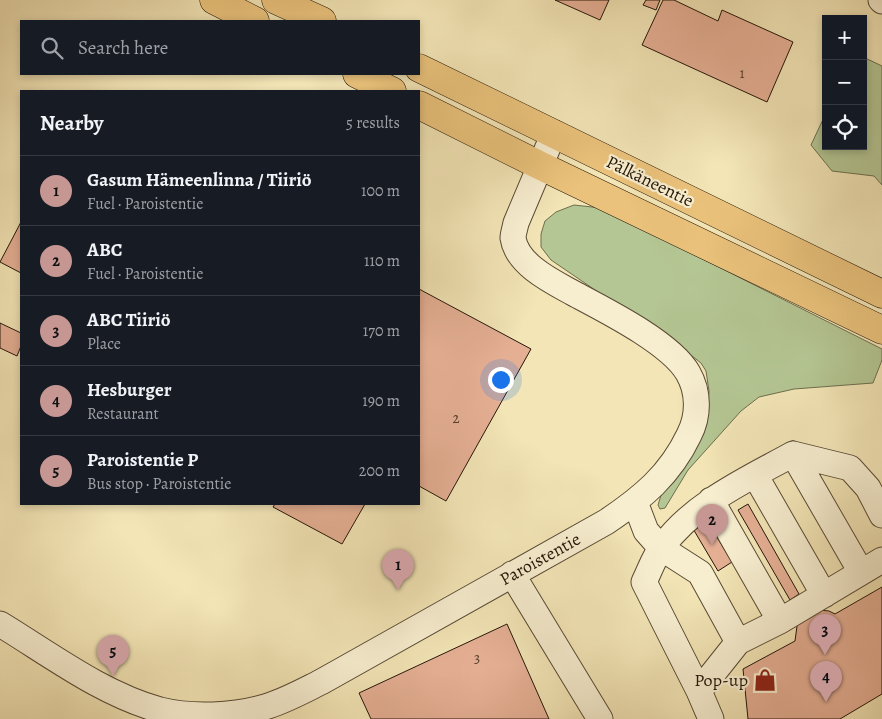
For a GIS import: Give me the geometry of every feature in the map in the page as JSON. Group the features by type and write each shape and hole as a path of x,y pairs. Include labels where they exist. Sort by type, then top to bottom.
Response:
{"main road":[{"path":"214,0 253,20"},
{"path":"276,0 320,20"},
{"name":"Pälkäneentie","path":"420,68 882,294"},
{"path":"359,75 390,90"},
{"name":"Pälkäneentie","path":"420,106 539,165 882,330"}],"street":[{"name":"Paroistentie","path":"0,624 98,684 131,710 160,710 187,715 266,713 289,698 321,682 606,522 636,502 671,466 684,447 693,427 697,398 688,372 675,357 654,340 625,322 541,275 528,264 517,250 513,238 516,224 539,165 554,133"},
{"path":"792,454 861,572"},
{"path":"711,719 699,691 644,582 660,548 684,521 711,500 792,454 850,468 875,492 882,515"},
{"path":"755,475 824,595"},
{"path":"711,500 780,621"},
{"path":"636,502 646,531 660,548 700,574 738,642"},
{"path":"699,691 738,642 780,621 882,560"},
{"path":"512,574 600,719"}],"green space":[{"path":"867,59 882,66 882,185 874,176 832,171 811,145 822,122 822,150 867,150"},
{"path":"574,205 601,208 882,349 882,360 873,383 794,389 759,397 741,411 688,470 665,508 660,509 658,505 663,489 707,416 709,391 706,371 701,363 692,356 551,260 541,247 541,234 545,221 556,212"}],"building":[{"path":"555,0 609,0 600,20"},
{"path":"646,0 660,0 656,10 643,5"},
{"path":"663,0 674,0 718,21 722,10 793,42 767,102 642,45"},
{"path":"20,224 20,272 0,262"},
{"path":"420,290 531,349 446,501 420,487"},
{"path":"0,323 20,333 20,348 17,356 0,348"},
{"path":"748,504 799,594 790,600 738,510"},
{"path":"274,505 364,505 342,544 273,507"},
{"path":"706,519 732,562 718,571 692,527"},
{"path":"882,587 882,694 840,719 748,719 743,669 795,641 800,619 818,610 829,611 835,614"},
{"path":"507,624 549,719 371,719 359,693"}],"place":[{"name":"ABC","path":"712,545"},
{"name":"Gasum Hämeenlinna / Tiiriö","path":"398,590"},
{"name":"ABC Tiiriö","path":"825,655"},
{"name":"Paroistentie P","path":"113,676"},
{"name":"Pop-up","path":"765,680"},
{"name":"Hesburger","path":"826,702"}]}
